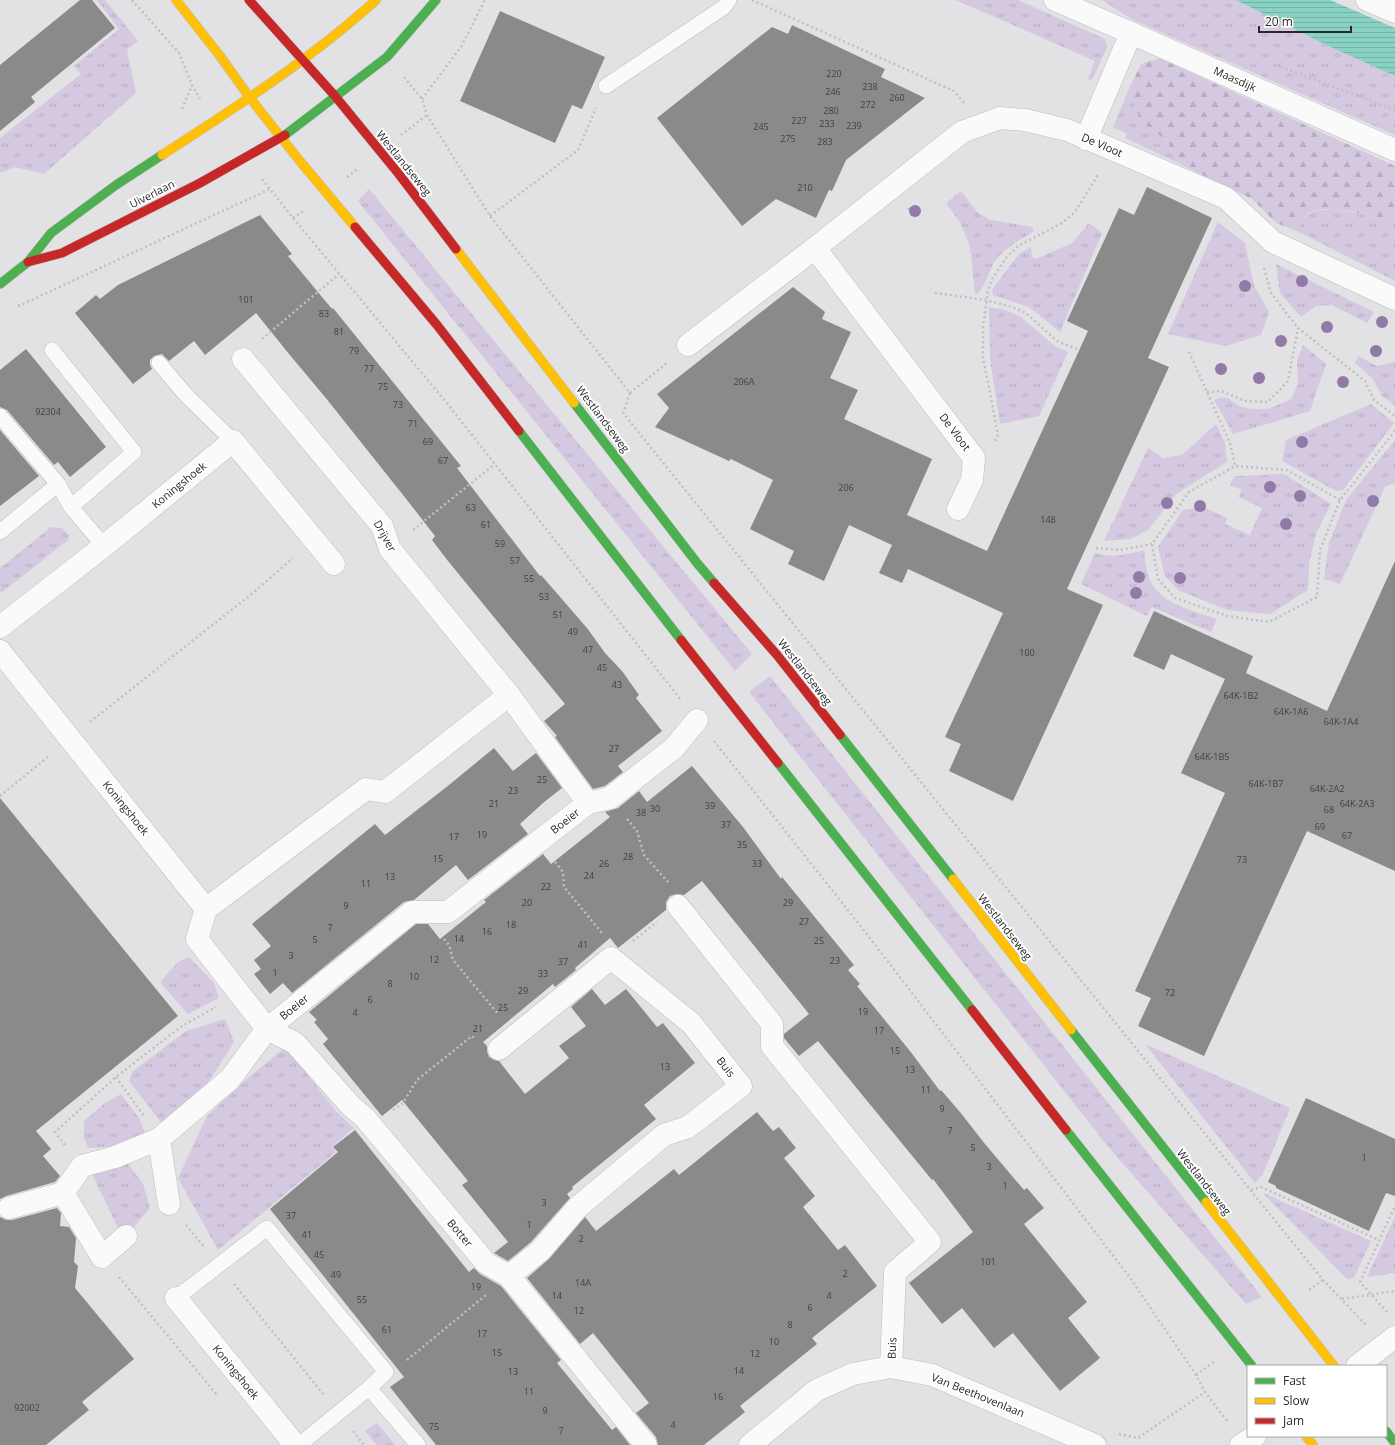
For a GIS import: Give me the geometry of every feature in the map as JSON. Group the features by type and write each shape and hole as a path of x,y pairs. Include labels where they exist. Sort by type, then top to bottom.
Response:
{"main road":[{"path":"176,0 220,56 250,98 326,193 437,325 713,681 1251,1365"},
{"name":"Westlandseweg","path":"249,0 335,96 398,173 697,563 777,655 1333,1365"},
{"name":"Uiverlaan","path":"0,284 28,262 51,233 116,185 250,98 303,60 354,20 376,0"},
{"name":"Uiverlaan","path":"28,262 62,253 200,183 282,137 387,57 436,0"},
{"path":"1387,1432 1395,1443"},
{"path":"1307,1437 1313,1445"}],"street":[{"name":"Maasdijk","path":"1055,0 1071,4 1131,33 1395,150"},
{"path":"1367,0 1395,12"},
{"path":"1086,139 1131,33"},
{"name":"De Vloot","path":"688,345 815,248 962,132 1000,118 1025,120 1066,130 1226,198 1273,242 1395,300"},
{"name":"De Vloot","path":"815,248 974,458 974,466"},
{"name":"Drijver","path":"243,359 382,526 390,549 509,695"},
{"path":"233,441 334,564"},
{"name":"Koningshoek","path":"0,627 104,546 233,441"},
{"path":"958,509 972,480 974,466"},
{"name":"Koningshoek","path":"0,651 206,909"},
{"path":"9,1208 63,1193 82,1166 115,1157 159,1139 230,1079 267,1029 197,939 206,909 366,789 385,792 509,695"},
{"name":"Boeier","path":"267,1029 412,912 448,912 588,803 509,695"},
{"path":"588,803 610,798 674,748 697,720"},
{"name":"Buis","path":"678,906 772,1024 772,1046 930,1242 895,1272 891,1367"},
{"path":"507,1042 611,958"},
{"name":"Buis","path":"509,1276 540,1251 578,1207 664,1135 688,1127 742,1086 691,1023 611,958"},
{"name":"Botter","path":"267,1029 295,1043 350,1105 365,1118 486,1264 509,1276 646,1445"},
{"path":"159,1139 169,1204"},
{"path":"63,1193 102,1257 126,1236"},
{"name":"Koningshoek","path":"176,1298 295,1445"},
{"path":"1358,1365 1390,1333"},
{"name":"Van Beethovenlaan","path":"750,1445 817,1390 853,1374 891,1367 932,1375 1095,1445"}],"lane":[{"path":"606,86 724,7 729,0"},
{"path":"52,350 134,452 71,507"},
{"path":"159,363 185,394 233,441"},
{"path":"0,416 58,484 71,507 104,546"},
{"path":"0,532 58,484"},
{"path":"176,1298 267,1228 386,1372 369,1388 299,1445"},
{"path":"369,1388 418,1445"}],"path":[{"path":"132,0 178,53 192,85"},
{"path":"486,0 461,47 422,99 428,115 490,216 630,393 688,345"},
{"path":"751,0 954,91 982,125"},
{"path":"490,216 578,150 606,86"},
{"path":"974,466 988,458 998,435 984,357 982,326 986,300 992,279 1006,258 1018,246 1062,223 1075,212 1112,150"},
{"path":"12,307 23,304 270,189 446,402 866,933 1128,1275 1196,1375 1205,1392 1247,1441"},
{"path":"1268,238 1262,259 1270,293 1298,328 1365,381 1374,400 1395,416"},
{"path":"243,359 241,357 339,274"},
{"path":"935,293 986,300 1012,307 1026,313 1058,341 1079,350"},
{"path":"1207,392 1221,392 1245,401 1268,402 1288,382 1298,328"},
{"path":"1189,352 1230,443 1235,466"},
{"name":"Westlandseweg","path":"630,393 623,413 1323,1280 1342,1299 1390,1333"},
{"path":"1152,544 1158,579 1175,598 1227,616 1269,622 1317,597 1320,550 1340,500 1395,431"},
{"path":"390,549 495,464"},
{"path":"1096,548 1120,550 1152,544 1189,492 1235,466 1287,470 1340,500"},
{"path":"0,796 70,738 254,592 315,540"},
{"path":"538,841 563,872 564,887 608,940 611,958 684,901 644,856 637,831 610,798"},
{"path":"372,1127 403,1103 417,1080 472,1036 490,1056 507,1042 453,960 449,945 424,912"},
{"path":"82,1166 55,1132 116,1077 182,1026 217,1007 238,992"},
{"path":"116,1077 159,1139"},
{"path":"1251,1190 1261,1187 1379,1240"},
{"path":"169,1204 364,1445"},
{"path":"1390,1333 1371,1295 1360,1282 1395,1206"},
{"path":"102,1257 219,1398"},
{"path":"386,1372 399,1367 509,1276"},
{"path":"1287,1307 1323,1280"},
{"path":"1342,1299 1395,1291"},
{"path":"1196,1375 1237,1346"},
{"path":"1115,1434 1138,1438 1205,1392"}],"green space":[{"path":"97,0 105,0 138,41 127,50 136,93 44,174 15,167 0,173 0,138 81,74 74,66 119,29"},
{"path":"956,0 1018,0 1105,39 1107,48 1092,80 1088,79 1095,61"},
{"path":"1102,0 1236,0 1326,45 1395,76 1395,135 1131,19"},
{"path":"1159,58 1395,166 1395,223 1376,217 1328,209 1318,210 1307,214 1297,231 1276,223 1252,199 1180,164 1166,140 1140,121 1129,89 1141,64"},
{"path":"1129,89 1140,121 1166,140 1180,164 1125,138 1127,134 1113,127"},
{"path":"369,189 752,654 735,671 358,201"},
{"path":"961,191 978,213 991,220 1032,227 1034,231 1011,246 996,259 982,289 975,295 970,246 961,224 946,203"},
{"path":"1333,209 1368,215 1395,223 1395,281 1297,231 1304,219 1310,213 1320,210"},
{"path":"1218,222 1245,243 1254,286 1269,312 1261,335 1225,346 1168,334"},
{"path":"1089,223 1102,233 1060,332 1029,307 993,295 992,290 1019,254 1031,247 1032,257 1036,259 1072,243"},
{"path":"1276,264 1374,312 1367,323 1332,305 1316,306 1301,317 1280,293"},
{"path":"989,307 1005,310 1021,317 1056,347 1068,352 1039,416 1000,424 990,359"},
{"path":"1303,345 1326,364 1310,411 1233,434 1214,400 1229,398 1242,407 1250,409 1265,409 1274,407 1291,399 1298,384 1297,360"},
{"path":"1358,356 1377,366 1395,362 1395,406 1382,396 1373,379 1355,363"},
{"path":"1371,404 1394,423 1343,490 1336,491 1282,461 1286,440"},
{"path":"1216,424 1225,443 1227,462 1176,494 1148,530 1130,539 1104,541 1148,448 1163,458 1182,455"},
{"path":"1395,440 1395,483 1385,487 1340,584 1324,579 1329,543 1346,500"},
{"path":"1284,474 1331,504 1316,534 1309,563 1308,590 1270,614 1227,610 1178,590 1165,576 1158,547 1183,510 1203,507 1227,518 1225,524 1250,535 1262,508 1239,497 1242,490 1230,485 1235,476"},
{"path":"51,527 62,528 69,536 68,540 1,593 0,567"},
{"path":"1144,550 1148,575 1154,587 1169,600 1178,605 1217,619 1211,632 1152,607 1147,616 1081,584 1095,553 1102,555 1120,555"},
{"path":"770,676 1262,1297 1246,1304 1110,1149 749,692"},
{"path":"189,957 214,983 219,998 188,1014 160,982 178,962"},
{"path":"225,1019 234,1042 207,1084 164,1126 129,1081 132,1072 186,1031"},
{"path":"1145,1044 1290,1108 1263,1174 1255,1183"},
{"path":"286,1047 336,1111 354,1128 332,1147 336,1152 218,1250 178,1178 207,1116 249,1077"},
{"path":"121,1094 139,1118 147,1137 122,1146 88,1148 84,1138 84,1121 104,1104"},
{"path":"127,1162 143,1184 150,1208 126,1236 120,1232 92,1174"},
{"path":"1263,1193 1371,1241 1354,1278 1347,1279"},
{"path":"1395,1217 1395,1273 1367,1277"},
{"path":"377,1423 395,1445 377,1445 365,1431"}],"shaded area":[{"path":"1236,0 1330,0 1395,28 1395,76 1326,45"}],"building":[{"path":"80,0 92,0 115,28 31,97 35,102 0,131 0,65"},
{"path":"500,11 605,57 582,109 572,105 555,143 460,101"},
{"path":"792,25 885,69 881,77 925,98 846,160 832,191 829,190 816,218 776,199 742,226 657,118 772,27 788,34"},
{"path":"1147,187 1212,218 1148,358 1169,367 1067,589 1103,605 1013,801 949,771 961,744 945,737 1003,613 908,569 902,583 879,573 892,545 849,525 824,581 788,564 794,551 750,529 773,480 731,459 729,461 655,427 669,408 657,394 793,287 825,312 822,319 851,332 830,378 858,390 844,419 932,459 907,515 987,551 1088,331 1067,321 1119,208 1134,215"},
{"path":"260,215 292,254 288,256 332,309 333,308 461,466 457,468 540,576 541,575 587,628 605,653 622,671 639,695 636,698 662,731 618,766 623,772 605,786 593,789 555,737 557,736 544,721 565,704 448,561 432,540 435,536 325,397 256,313 205,355 194,341 169,361 162,354 154,356 150,360 152,369 133,384 75,313 96,295 100,299 118,285"},
{"path":"26,349 106,447 70,477 58,462 54,465 7,410 0,407 0,370"},
{"path":"0,430 39,476 0,506"},
{"path":"1395,561 1395,871 1307,831 1204,1056 1138,1026 1151,998 1135,991 1225,793 1181,773 1225,679 1171,654 1164,670 1133,656 1154,611 1253,656 1246,673 1327,711"},
{"path":"494,748 513,771 536,753 562,788 520,824 528,834 468,880 456,865 414,900 404,902 292,993 283,983 270,994 254,974 261,969 254,960 271,946 252,924 375,824 385,835"},
{"path":"692,766 743,827 781,879 782,877 854,965 848,970 860,984 857,986 910,1051 940,1091 941,1090 960,1112 1024,1190 1027,1188 1044,1208 1024,1224 1087,1302 1068,1318 1100,1358 1060,1391 1013,1333 994,1348 962,1308 942,1324 909,1283 973,1232 933,1179 932,1180 818,1041 799,1056 784,1038 784,1034 809,1014 702,881 684,895 677,894 670,896 666,902 666,910 618,948 610,938 575,968 576,970 555,987 553,984 483,1042 487,1046 489,1057 499,1061 525,1094 569,1058 559,1046 586,1026 571,1007 592,989 605,1005 626,989 657,1027 663,1023 695,1063 644,1105 656,1119 572,1187 573,1189 567,1194 570,1198 531,1242 508,1261 494,1253 508,1242 462,1185 468,1181 402,1100 382,1116 323,1044 328,1039 314,1022 317,1020 309,1012 416,924 428,924 440,939 486,902 484,900 543,854 551,864 610,817 605,812 618,808 639,791 647,802"},
{"path":"0,798 178,1016 36,1131 51,1149 43,1156 60,1176 55,1182 0,1199"},
{"path":"1306,1098 1395,1139 1395,1196 1386,1193 1369,1231 1276,1188 1276,1186 1268,1182"},
{"path":"757,1112 773,1131 779,1127 796,1148 784,1158 815,1196 803,1207 838,1250 845,1245 877,1286 812,1338 817,1344 740,1406 745,1412 704,1445 658,1445 656,1437 636,1413 649,1403 593,1333 580,1344 527,1278 549,1259 585,1217 596,1231 674,1169 679,1175"},
{"path":"355,1130 469,1272 474,1268 480,1274 501,1286 561,1360 557,1363 612,1430 616,1427 630,1445 436,1445 390,1387 404,1377 270,1209 338,1152 333,1147"},
{"path":"57,1208 61,1213 60,1226 69,1227 76,1238 74,1262 78,1266 75,1288 134,1359 82,1402 89,1410 46,1445 0,1445 0,1217 6,1220 12,1220"}],"traffic: fast":[{"path":"285,135 387,57 436,0"},
{"path":"0,284 28,262 51,233 116,185 162,155"},
{"path":"574,403 714,583"},
{"path":"519,431 681,640"},
{"path":"840,735 953,879"},
{"path":"778,763 972,1010"},
{"path":"1071,1030 1206,1202"},
{"path":"1066,1130 1251,1365"},
{"path":"1387,1432 1395,1443"}],"traffic: slow":[{"path":"176,0 220,56 250,98 355,227"},
{"path":"162,155 272,82 326,42 376,0"},
{"path":"456,249 574,403"},
{"path":"953,879 1071,1030"},
{"path":"1206,1202 1333,1365"},
{"path":"1307,1437 1313,1445"}],"traffic: jam":[{"path":"249,0 335,96 398,173 456,249"},
{"path":"28,262 62,253 200,183 285,135"},
{"path":"355,227 437,325 519,431"},
{"path":"714,583 777,655 840,735"},
{"path":"681,640 778,763"},
{"path":"972,1010 1066,1130"}]}
